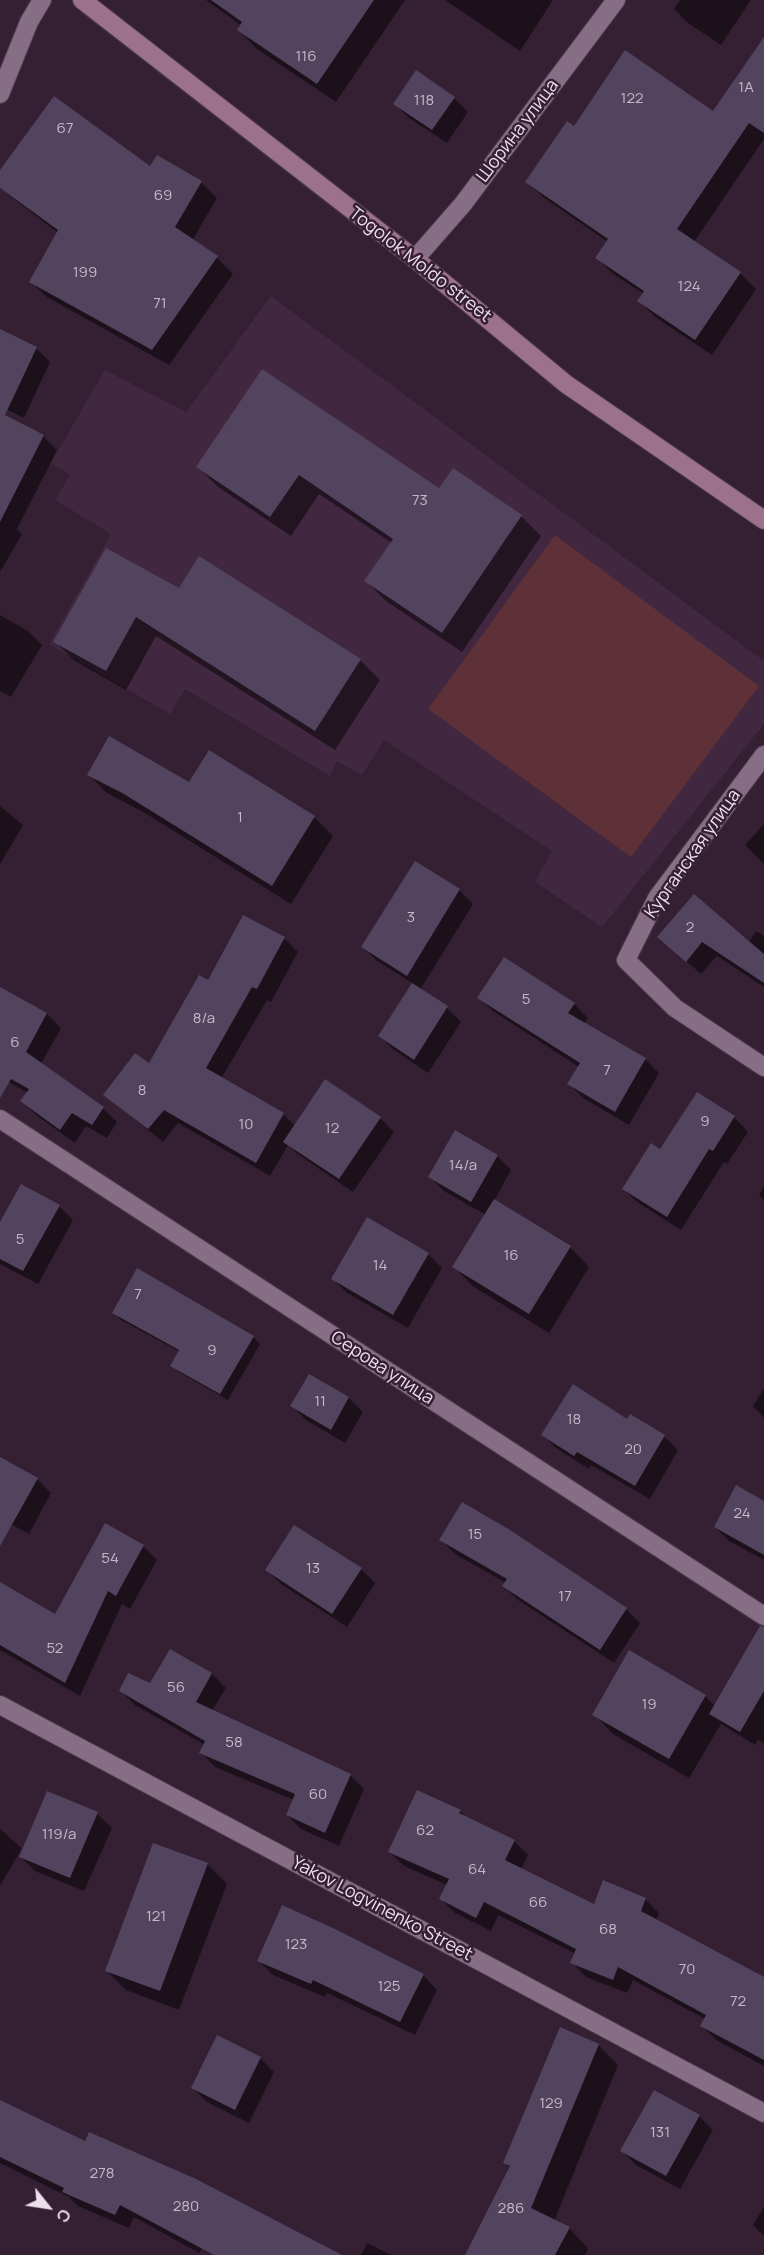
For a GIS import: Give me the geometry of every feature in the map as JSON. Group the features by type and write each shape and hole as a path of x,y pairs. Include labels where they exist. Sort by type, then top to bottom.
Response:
{"main road":[{"name":"Togolok Moldo street","path":"82,0 415,259 566,384 764,520"}],"street":[{"path":"0,94 29,22 42,0"},
{"name":"Шорина улица","path":"415,259 463,204 616,0"},
{"name":"Курганская улица","path":"764,754 657,898 626,960 675,1008 764,1067"},
{"name":"Серова улица","path":"0,1119 764,1616"},
{"name":"Yakov Logvinenko Street","path":"0,1705 764,2113"}],"shaded area":[{"path":"271,296 764,661 764,724 602,927 535,882 552,851 384,740 362,775 337,761 330,776 185,689 170,714 49,644 111,534 55,500 70,475 51,463 105,370 186,412"},
{"path":"555,535 759,686 631,857 428,709"}],"building":[{"path":"211,0 374,0 317,84 237,30 242,22"},
{"path":"764,37 764,133 749,123 677,229 741,272 695,340 637,301 644,291 595,258 608,239 525,182 567,121 574,126 625,50 713,111"},
{"path":"416,70 455,97 432,130 393,104"},
{"path":"54,96 150,166 157,155 202,181 175,227 218,256 152,350 29,282 58,230 0,188 0,170"},
{"path":"0,329 37,347 5,415 44,435 0,522"},
{"path":"262,369 439,488 453,468 522,515 442,633 364,581 393,539 299,475 270,517 196,467"},
{"path":"106,548 179,588 199,556 361,659 315,731 136,617 106,671 53,642"},
{"path":"109,736 189,782 209,750 315,816 272,886 124,794 87,775"},
{"path":"415,861 460,889 407,976 361,947"},
{"path":"694,894 764,954 764,983 702,942 686,962 657,937"},
{"path":"243,915 285,937 257,989 252,987 206,1068 284,1113 256,1163 164,1110 148,1129 103,1095 135,1053 149,1063 199,975 208,980"},
{"path":"504,957 575,1003 568,1013 646,1058 615,1112 567,1084 580,1063 477,998"},
{"path":"412,983 448,1006 414,1060 378,1036"},
{"path":"0,987 47,1013 26,1052 104,1107 92,1125 72,1113 60,1130 20,1101 29,1089 11,1079 0,1098"},
{"path":"325,1079 381,1117 339,1179 283,1142"},
{"path":"697,1092 735,1116 713,1151 709,1149 667,1217 622,1189 651,1143 660,1149"},
{"path":"455,1130 498,1155 471,1202 428,1177"},
{"path":"21,1184 60,1205 23,1271 0,1259 0,1222"},
{"path":"494,1199 571,1246 529,1314 452,1267"},
{"path":"367,1217 429,1253 393,1315 331,1279"},
{"path":"137,1268 254,1336 220,1394 170,1366 179,1350 112,1313"},
{"path":"309,1374 349,1397 331,1430 290,1406"},
{"path":"573,1384 627,1419 630,1414 665,1435 635,1486 577,1452 574,1456 541,1435"},
{"path":"0,1457 38,1478 0,1546"},
{"path":"736,1485 764,1501 764,1555 714,1527"},
{"path":"462,1502 510,1530 627,1608 600,1650 502,1586 507,1579 439,1540"},
{"path":"105,1523 144,1545 116,1596 108,1591 65,1683 0,1645 0,1582 55,1614"},
{"path":"294,1525 362,1568 332,1614 265,1570"},
{"path":"760,1626 764,1627 764,1691 740,1732 709,1714"},
{"path":"170,1649 212,1673 196,1702 351,1774 325,1833 286,1815 295,1794 199,1753 205,1741 119,1691 128,1673 150,1683"},
{"path":"629,1650 706,1695 669,1759 592,1715"},
{"path":"417,1790 461,1810 459,1813 515,1840 505,1860 594,1904 603,1880 646,1898 641,1911 764,1977 764,2060 700,2026 706,2015 618,1967 613,1980 570,1963 576,1949 484,1902 476,1918 439,1899 449,1879 388,1852"},
{"path":"47,1791 98,1812 70,1878 19,1857"},
{"path":"153,1843 208,1863 160,1991 105,1971"},
{"path":"282,1905 424,1974 400,2022 313,1980 311,1984 257,1961"},
{"path":"560,2027 599,2044 531,2208 570,2227 555,2255 465,2255 510,2166 503,2163"},
{"path":"217,2035 261,2057 235,2110 191,2088"},
{"path":"654,2090 700,2115 666,2176 620,2151"},
{"path":"0,2100 85,2141 89,2132 196,2179 342,2255 214,2255 120,2205 115,2215 62,2192 64,2188 0,2157"}]}
